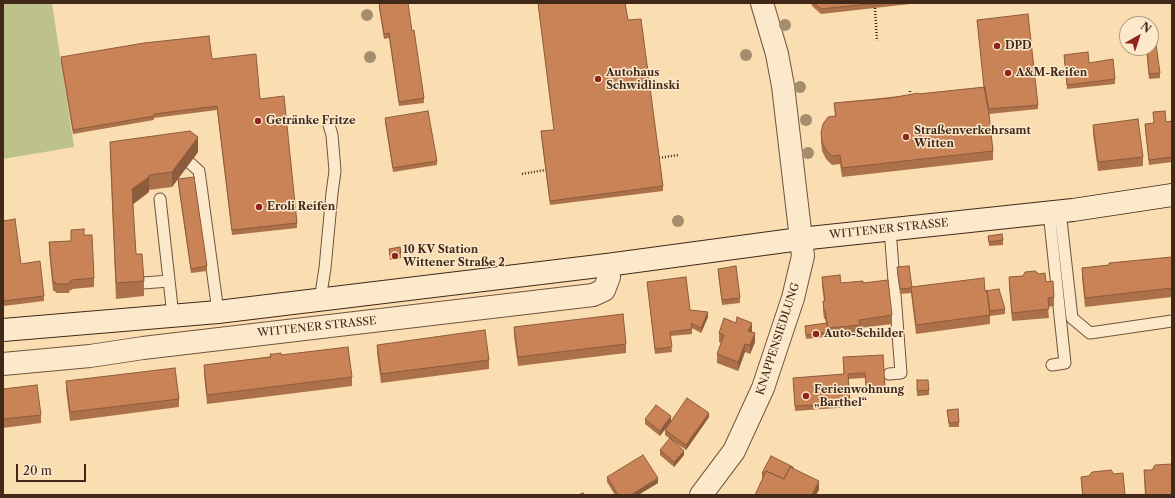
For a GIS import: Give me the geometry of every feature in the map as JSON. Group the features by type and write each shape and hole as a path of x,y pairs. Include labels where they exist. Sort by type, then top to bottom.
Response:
{"main road":[{"name":"KNAPPENSIEDLUNG","path":"702,495 734,452 763,388 793,298 803,256 784,86 762,3"},
{"name":"WITTENER STRASSE","path":"3,330 218,312 607,265 800,239 1054,212 1172,195"},
{"name":"WITTENER STRASSE","path":"3,364 90,356 195,341 593,295 604,290 609,277 607,265"}],"lane":[{"path":"320,300 325,268 335,171 332,136 329,124"},
{"path":"190,162 199,171 218,312"},
{"path":"160,199 173,316"},
{"path":"1054,212 1072,318 1090,333 1172,321"},
{"path":"1052,365 1065,363 1054,212"},
{"path":"889,374 901,372 890,229"},
{"path":"143,283 169,281"}],"path":[{"path":"875,8 877,41"},
{"path":"910,91 911,103"},
{"path":"659,158 678,155"},
{"path":"522,174 545,170"}],"green space":[{"path":"3,3 52,3 74,147 3,159"}],"building":[{"path":"379,3 408,3 412,31 414,30 424,98 399,102 389,33 384,34"},
{"name":"Autohaus Schwidlinski","path":"538,3 625,3 628,20 641,19 663,186 550,201 541,131 554,130"},
{"path":"814,3 879,3 821,9"},
{"name":"A&M-Reifen","path":"1028,14 1038,105 988,109 984,87 977,20"},
{"path":"209,36 212,59 256,54 260,99 284,96 297,223 232,230 217,106 154,114 154,116 73,130 61,57 144,43"},
{"path":"1088,52 1089,63 1113,59 1115,79 1067,85 1064,55"},
{"path":"1148,56 1158,56 1160,73 1149,74"},
{"name":"Straßenverkehrsamt Witten","path":"985,87 993,151 842,168 840,155 832,156 826,150 822,142 821,133 823,124 828,117 836,116 834,103"},
{"path":"428,111 437,161 393,168 385,118"},
{"path":"1165,111 1166,122 1172,121 1172,157 1149,160 1145,124 1154,123 1153,112"},
{"path":"1138,119 1143,157 1098,162 1093,125"},
{"path":"190,131 198,137 172,172 149,175 149,177 132,189 136,254 142,254 144,281 116,283 110,142"},
{"path":"194,177 207,266 191,269 178,179"},
{"path":"15,219 21,264 40,261 44,296 4,301 3,221"},
{"path":"84,229 84,235 92,235 94,278 72,280 69,284 56,284 53,282 49,242 71,241 71,230"},
{"path":"1002,234 1003,240 989,242 988,236"},
{"path":"400,247 401,253 390,255 389,249"},
{"path":"1172,257 1172,288 1085,298 1082,268 1109,265 1109,263"},
{"path":"736,266 740,298 722,300 718,269"},
{"path":"909,266 912,287 900,289 897,267"},
{"path":"1035,271 1039,274 1045,273 1046,282 1053,281 1054,297 1048,298 1049,309 1012,313 1009,277 1023,276 1025,272"},
{"path":"840,275 841,283 863,281 863,283 888,280 892,315 859,320 860,325 828,328 824,310 823,301 825,301 822,277"},
{"path":"686,277 690,310 708,312 701,328 691,323 692,329 670,332 672,347 655,349 647,282"},
{"path":"984,278 990,315 916,325 911,287"},
{"path":"999,289 1005,309 990,311 987,291 985,291"},
{"path":"623,314 626,344 518,357 514,327"},
{"path":"737,317 752,323 748,331 755,333 750,345 745,344 738,362 717,354 724,335 719,333 724,318 736,323"},
{"path":"827,323 828,332 806,335 805,326"},
{"path":"485,330 489,360 381,374 377,345"},
{"path":"348,347 352,377 207,395 204,365 271,357 270,354 281,353 281,355"},
{"path":"883,355 885,386 866,387 865,373 848,374 850,403 795,406 793,378 844,374 843,357"},
{"path":"175,368 179,399 70,412 66,381"},
{"path":"917,380 928,380 929,390 917,391"},
{"path":"37,385 41,415 3,419 3,389"},
{"path":"687,398 709,413 686,445 665,430"},
{"path":"656,405 671,416 660,431 645,419"},
{"path":"958,409 959,422 949,423 947,410"},
{"path":"670,438 684,451 674,462 660,450"},
{"path":"643,455 658,478 631,495 618,495 607,477"},
{"path":"771,456 793,467 790,467 784,479 766,471 765,474 762,473"},
{"path":"1172,464 1172,495 1146,495 1144,470 1152,470 1155,465"},
{"path":"790,467 819,481 812,495 755,495 766,471 784,479"},
{"path":"1111,470 1114,474 1123,473 1125,495 1083,495 1081,477 1089,476 1092,472"}],"place":[{"name":"DPD","path":"997,46"},
{"name":"A&M-Reifen","path":"1008,73"},
{"name":"Autohaus Schwidlinski","path":"598,79"},
{"name":"Getränke Fritze","path":"258,121"},
{"name":"Straßenverkehrsamt Witten","path":"906,137"},
{"name":"Eroli Reifen","path":"259,207"},
{"name":"10 KV Station Wittener Straße 2","path":"395,256"},
{"name":"Auto-Schilder","path":"816,334"},
{"name":"Ferienwohnung „Barthel“","path":"806,396"}]}
